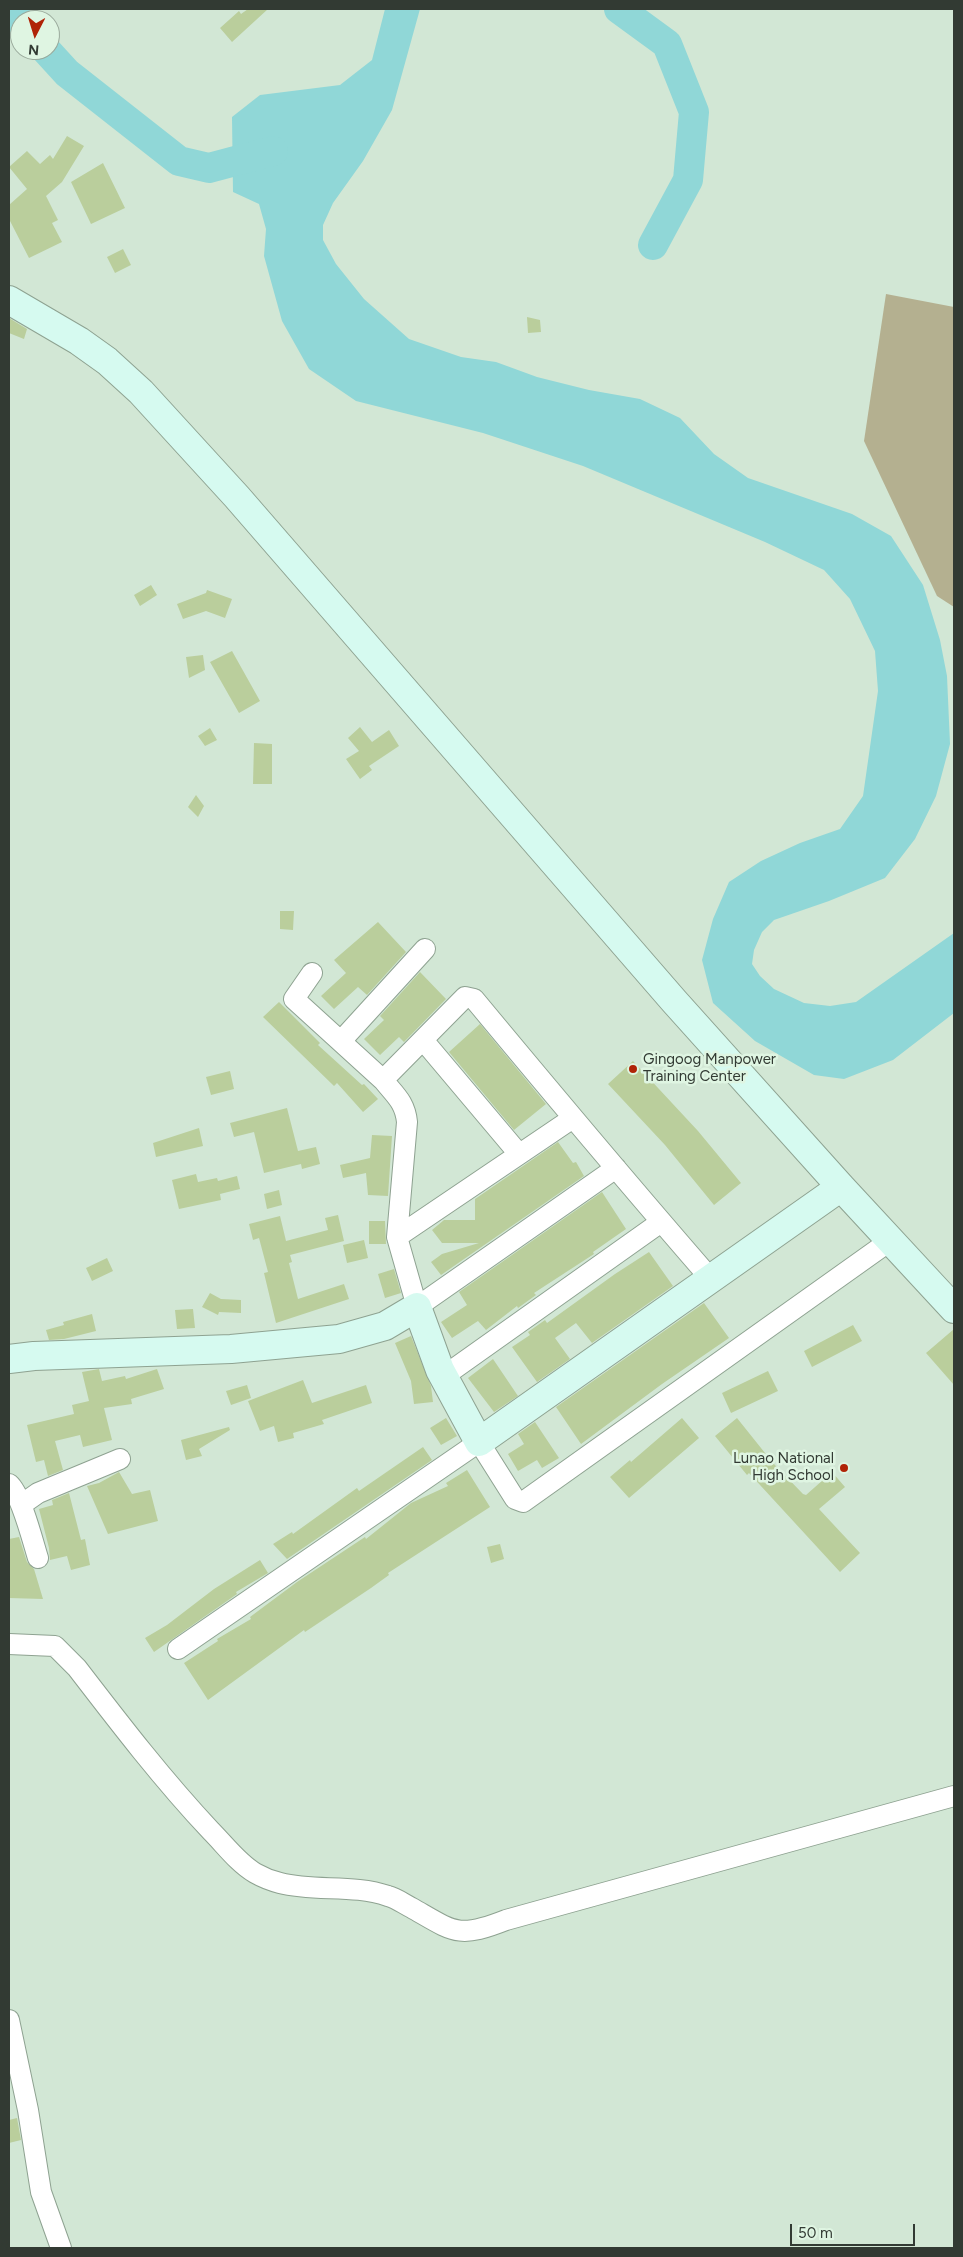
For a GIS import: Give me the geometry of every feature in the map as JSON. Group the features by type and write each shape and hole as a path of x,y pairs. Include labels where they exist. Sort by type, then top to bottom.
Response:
{"street":[{"path":"9,300 79,340 107,361 141,392 237,497 674,1001 841,1187 954,1309"},
{"path":"341,1041 425,949"},
{"path":"312,973 294,999 383,1080 404,1105 407,1122 397,1237 417,1307 444,1376 479,1442 516,1499 523,1502 891,1240"},
{"path":"383,1080 465,997 474,999 572,1118 710,1278"},
{"path":"423,1040 518,1154"},
{"path":"397,1237 572,1118"},
{"path":"9,1359 34,1356 231,1349 339,1339 385,1326 417,1307 616,1168"},
{"path":"178,1649 479,1442 841,1187"},
{"path":"444,1376 661,1222"},
{"path":"21,1505 38,1494 120,1459"},
{"path":"9,1484 21,1505 38,1558"},
{"path":"9,1644 50,1645 66,1656 137,1746 200,1819 236,1857 255,1873 279,1883 374,1891 392,1897 455,1931 471,1931 488,1927 506,1920 954,1796"},
{"path":"9,2020 28,2110 42,2192 61,2248"}],"shaded area":[{"path":"886,294 954,307 954,607 937,596 864,441"}],"water":[{"path":"385,9 420,9 392,110 363,161 333,203 323,225 323,240 336,264 364,299 409,339 461,357 496,362 537,377 589,390 640,399 680,418 714,454 748,478 852,514 891,536 923,585 940,640 947,676 950,744 936,796 915,839 885,878 829,901 774,920 762,932 754,950 752,964 760,976 774,989 804,1003 830,1006 856,1002 954,933 954,1013 893,1060 844,1079 814,1075 755,1041 713,1003 702,960 713,919 729,882 761,861 800,843 840,829 863,796 878,691 875,651 850,599 824,570 765,542 583,466 483,433 356,401 309,369 282,321 264,256 266,229 259,204 233,192 232,117 260,95 340,85 372,60"}],"building":[{"path":"248,9 268,9 232,42 220,28 239,11 241,14"},
{"path":"67,136 84,146 62,182 46,196 58,220 52,223 62,242 29,258 9,219 9,205 27,189 9,167 27,151 40,164 50,155 53,159"},
{"path":"103,163 125,208 91,224 71,182"},
{"path":"123,249 131,265 115,273 107,257"},
{"path":"527,317 540,320 541,332 528,333"},
{"path":"9,318 27,329 24,339 9,333"},
{"path":"151,585 157,595 140,606 134,595"},
{"path":"207,590 232,599 225,618 206,611 183,619 177,604 206,593"},
{"path":"232,651 260,701 239,713 210,662"},
{"path":"203,655 205,670 189,678 186,657"},
{"path":"360,727 372,742 389,730 399,746 369,766 372,770 360,779 346,759 359,751 348,738"},
{"path":"210,728 217,740 205,746 198,736"},
{"path":"254,743 272,744 272,784 253,784"},
{"path":"196,795 204,806 198,817 188,807"},
{"path":"280,911 294,911 293,930 280,929"},
{"path":"378,922 406,952 367,995 358,987 334,1009 321,996 346,973 334,960"},
{"path":"420,972 446,999 404,1042 399,1037 380,1055 364,1039 384,1020 380,1016"},
{"path":"279,1002 320,1043 318,1045 362,1085 364,1084 378,1099 363,1112 337,1083 334,1086 263,1017"},
{"path":"480,1024 546,1104 514,1130 449,1052"},
{"path":"633,1061 698,1131 741,1183 714,1205 665,1145 608,1084"},
{"path":"230,1071 234,1089 211,1095 206,1077"},
{"path":"287,1108 298,1151 316,1147 320,1164 302,1169 301,1164 264,1173 254,1132 234,1137 230,1123"},
{"path":"199,1128 203,1146 156,1157 153,1143"},
{"path":"372,1135 392,1136 388,1196 368,1195 366,1173 343,1178 340,1165 370,1158"},
{"path":"558,1142 573,1163 576,1162 584,1176 441,1275 431,1262 442,1254 479,1243 442,1243 432,1230 444,1220 475,1220 475,1199"},
{"path":"196,1174 198,1182 217,1178 218,1181 237,1176 240,1189 220,1194 221,1200 179,1209 172,1180"},
{"path":"279,1190 282,1205 267,1209 264,1194"},
{"path":"602,1192 626,1229 593,1252 594,1254 534,1293 536,1295 518,1308 517,1306 486,1330 478,1321 452,1338 441,1322 467,1305 459,1292"},
{"path":"338,1215 344,1241 290,1255 292,1262 289,1263 298,1299 344,1284 349,1299 276,1323 264,1273 268,1272 259,1238 253,1240 249,1224 280,1216 286,1241 328,1230 325,1218"},
{"path":"369,1221 385,1221 386,1244 369,1244"},
{"path":"364,1240 368,1258 347,1263 343,1245"},
{"path":"649,1252 673,1286 592,1343 576,1323 555,1338 570,1359 537,1382 512,1347 530,1335 528,1332 545,1320 547,1323"},
{"path":"107,1258 113,1271 92,1281 86,1268"},
{"path":"394,1269 401,1293 385,1298 378,1274"},
{"path":"210,1293 221,1299 241,1300 241,1313 219,1312 218,1315 202,1307"},
{"path":"704,1303 729,1338 662,1384 581,1444 556,1407"},
{"path":"193,1309 195,1328 177,1329 175,1310"},
{"path":"92,1314 96,1331 64,1339 49,1340 46,1330 64,1325 63,1322"},
{"path":"853,1325 862,1341 812,1367 804,1351"},
{"path":"954,1329 954,1385 926,1353"},
{"path":"411,1336 431,1386 433,1402 414,1404 411,1381 395,1343"},
{"path":"493,1359 518,1396 494,1412 468,1378"},
{"path":"99,1369 102,1381 125,1376 126,1379 157,1369 164,1389 131,1399 132,1404 104,1408 112,1440 83,1447 80,1435 55,1441 63,1470 48,1476 44,1460 36,1462 27,1425 74,1414 72,1405 89,1401 82,1372"},
{"path":"768,1371 778,1391 731,1413 722,1393"},
{"path":"303,1380 312,1403 366,1385 372,1403 322,1420 324,1424 293,1433 294,1438 278,1442 274,1426 260,1431 248,1401"},
{"path":"247,1385 251,1398 231,1405 226,1391"},
{"path":"446,1418 457,1436 441,1445 430,1428"},
{"path":"682,1418 699,1438 629,1498 610,1477 630,1460 631,1462"},
{"path":"737,1418 773,1463 803,1494 806,1495 832,1472 845,1487 819,1509 860,1553 840,1572 749,1473 747,1475 715,1436"},
{"path":"535,1422 559,1458 542,1468 537,1460 518,1471 508,1454 524,1444 518,1434"},
{"path":"229,1427 230,1430 199,1449 202,1456 186,1460 181,1440"},
{"path":"423,1447 432,1460 287,1559 273,1544 292,1532 293,1534 357,1488 359,1491"},
{"path":"467,1470 490,1507 388,1573 389,1575 371,1588 305,1632 304,1630 208,1700 184,1663 218,1641 217,1639 251,1619 250,1617 297,1582 365,1537 366,1539 411,1503 448,1486 446,1483"},
{"path":"119,1472 132,1494 150,1490 158,1521 108,1534 87,1486 99,1483"},
{"path":"69,1493 81,1540 85,1539 90,1565 71,1570 67,1556 50,1560 49,1548 39,1509 53,1505 52,1500"},
{"path":"19,1537 27,1562 34,1569 43,1599 9,1598 9,1539"},
{"path":"500,1544 504,1559 491,1563 487,1547"},
{"path":"260,1560 268,1573 236,1592 237,1594 154,1652 145,1638 167,1625 214,1589"},
{"path":"17,2118 21,2140 9,2143 9,2120"}],"waterway":[{"path":"619,9 667,44 694,112 688,180 653,245"},
{"path":"55,60 67,73 179,161 209,168 273,151"}],"place":[{"name":"Gingoog Manpower Training Center","path":"633,1069"},
{"name":"Lunao National High School","path":"844,1468"}]}
